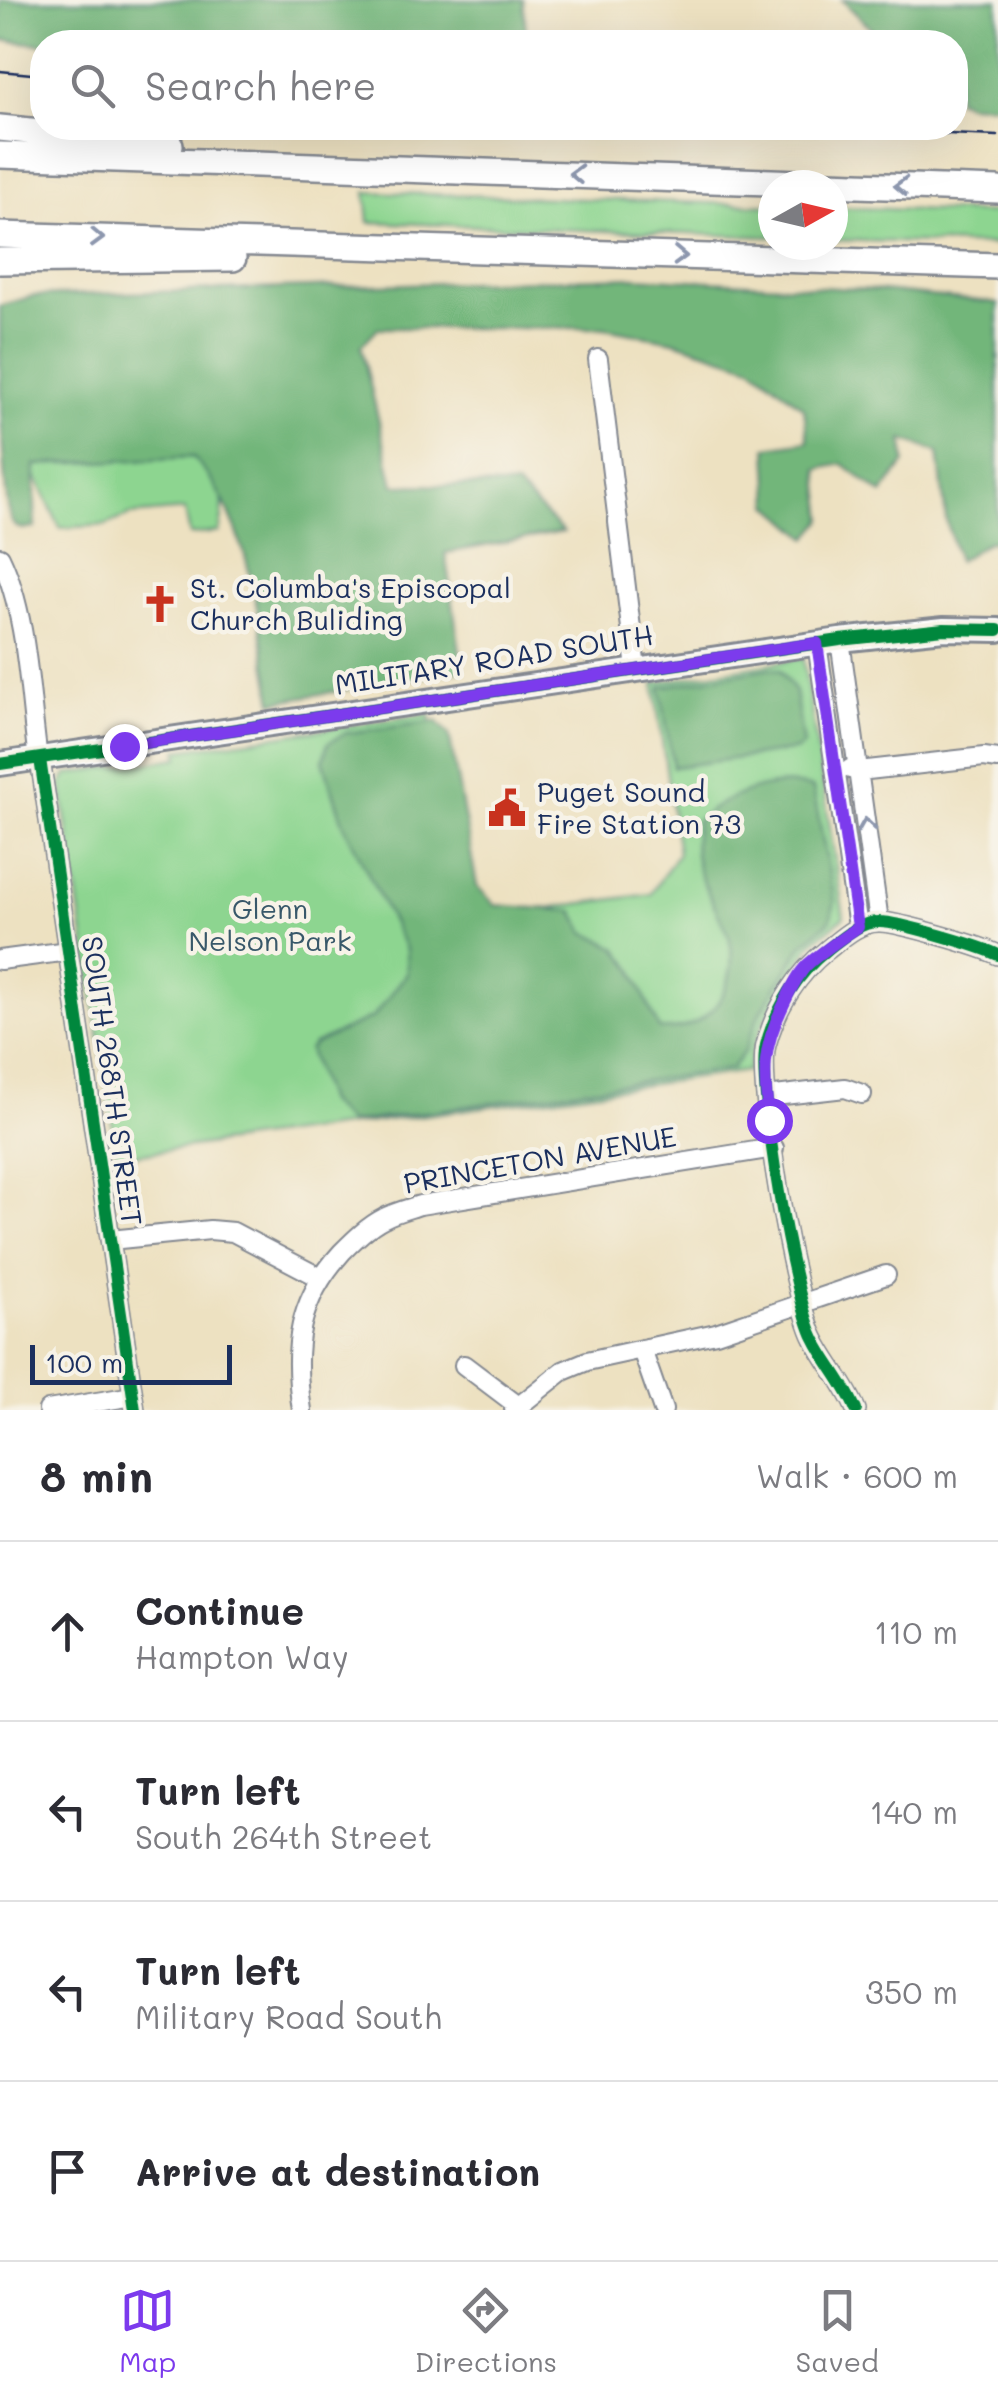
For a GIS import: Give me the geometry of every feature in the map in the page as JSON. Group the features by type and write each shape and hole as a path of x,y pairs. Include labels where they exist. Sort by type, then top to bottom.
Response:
{"highway":[{"path":"0,128 30,131"},
{"path":"113,140 358,166"},
{"path":"0,155 998,190"},
{"path":"0,235 998,266"},
{"path":"0,262 478,250"}],"main road":[{"name":"MILITARY ROAD SOUTH","path":"0,764 829,642 944,629 998,630"}],"street":[{"path":"598,359 636,668"},
{"name":"SOUTH 268TH STREET","path":"0,556 17,608 134,1403"},
{"path":"829,642 834,765 858,927"},
{"path":"829,642 859,771 880,922"},
{"path":"834,765 859,771 984,757 998,759"},
{"path":"856,1410 845,1384 814,1338 800,1302 766,1097 766,1048 794,983 807,965 858,927 880,922 998,955"},
{"path":"0,960 68,951"},
{"path":"766,1097 845,1088 862,1094"},
{"name":"PRINCETON AVENUE","path":"319,1277 356,1238 382,1218 420,1204 774,1148"},
{"path":"110,1240 210,1230 234,1232 319,1277 301,1321 297,1378 302,1410"},
{"path":"464,1366 516,1408 563,1371 611,1354 730,1329 886,1275"},
{"path":"642,1350 663,1410"},
{"path":"48,1410 134,1403"}],"green space":[{"path":"0,0 523,0 526,30 30,30 30,43 0,40"},
{"path":"842,0 998,0 998,105 968,104 968,30 873,30"},
{"path":"366,192 758,205 758,236 369,222"},
{"path":"848,208 998,213 998,245 848,240"},
{"path":"634,277 873,290 998,303 998,541 989,541 958,561 946,519 938,452 903,440 905,463 882,494 843,464 818,469 824,519 808,538 770,505 767,447 808,441 804,408 752,366 674,341 605,328 378,328 361,346 394,485 516,486 563,532 445,553 463,670 273,702 250,573 240,542 213,483 193,457 35,465 35,528 13,524 3,455 0,306 33,296"},
{"path":"194,457 220,491 223,507 219,532 190,535 185,510 130,515 106,525 60,528 35,474 35,465"},
{"name":"Glenn Nelson Park","path":"803,658 844,917 811,944 765,1019 748,1071 117,1157 61,784 68,774 179,758 178,750 430,714 457,920 651,894 678,853 654,683"},
{"path":"769,668 780,670 795,692 803,745 797,750 673,767 660,687"},
{"path":"437,721 449,734 477,886 495,905 573,911 585,932 617,948 633,970 659,1029 678,1028 708,1014 718,1002 731,971 729,936 696,859 697,820 723,802 751,790 782,785 813,788 835,902 830,921 803,944 758,1017 745,1051 731,1069 348,1123 327,1102 309,1050 314,1044 373,1017 407,973 406,950 343,823 323,760 328,743 346,733"}],"tram line":[{"path":"0,71 30,74"},
{"path":"968,135 998,136"}],"cycle path":[{"path":"0,764 840,640 944,629 998,630"},
{"path":"40,759 135,1410"},
{"path":"856,1410 814,1338 797,1281 766,1102 764,1067 770,1031 789,992 807,969 865,924 904,926 998,955"}],"place":[{"name":"St. Columba's Episcopal Church Buliding","path":"160,604"},
{"name":"Puget Sound Fire Station 73","path":"507,808"}],"route":[{"path":"124,746 817,643 858,927 807,965 773,1026 763,1074 769,1120"}]}
